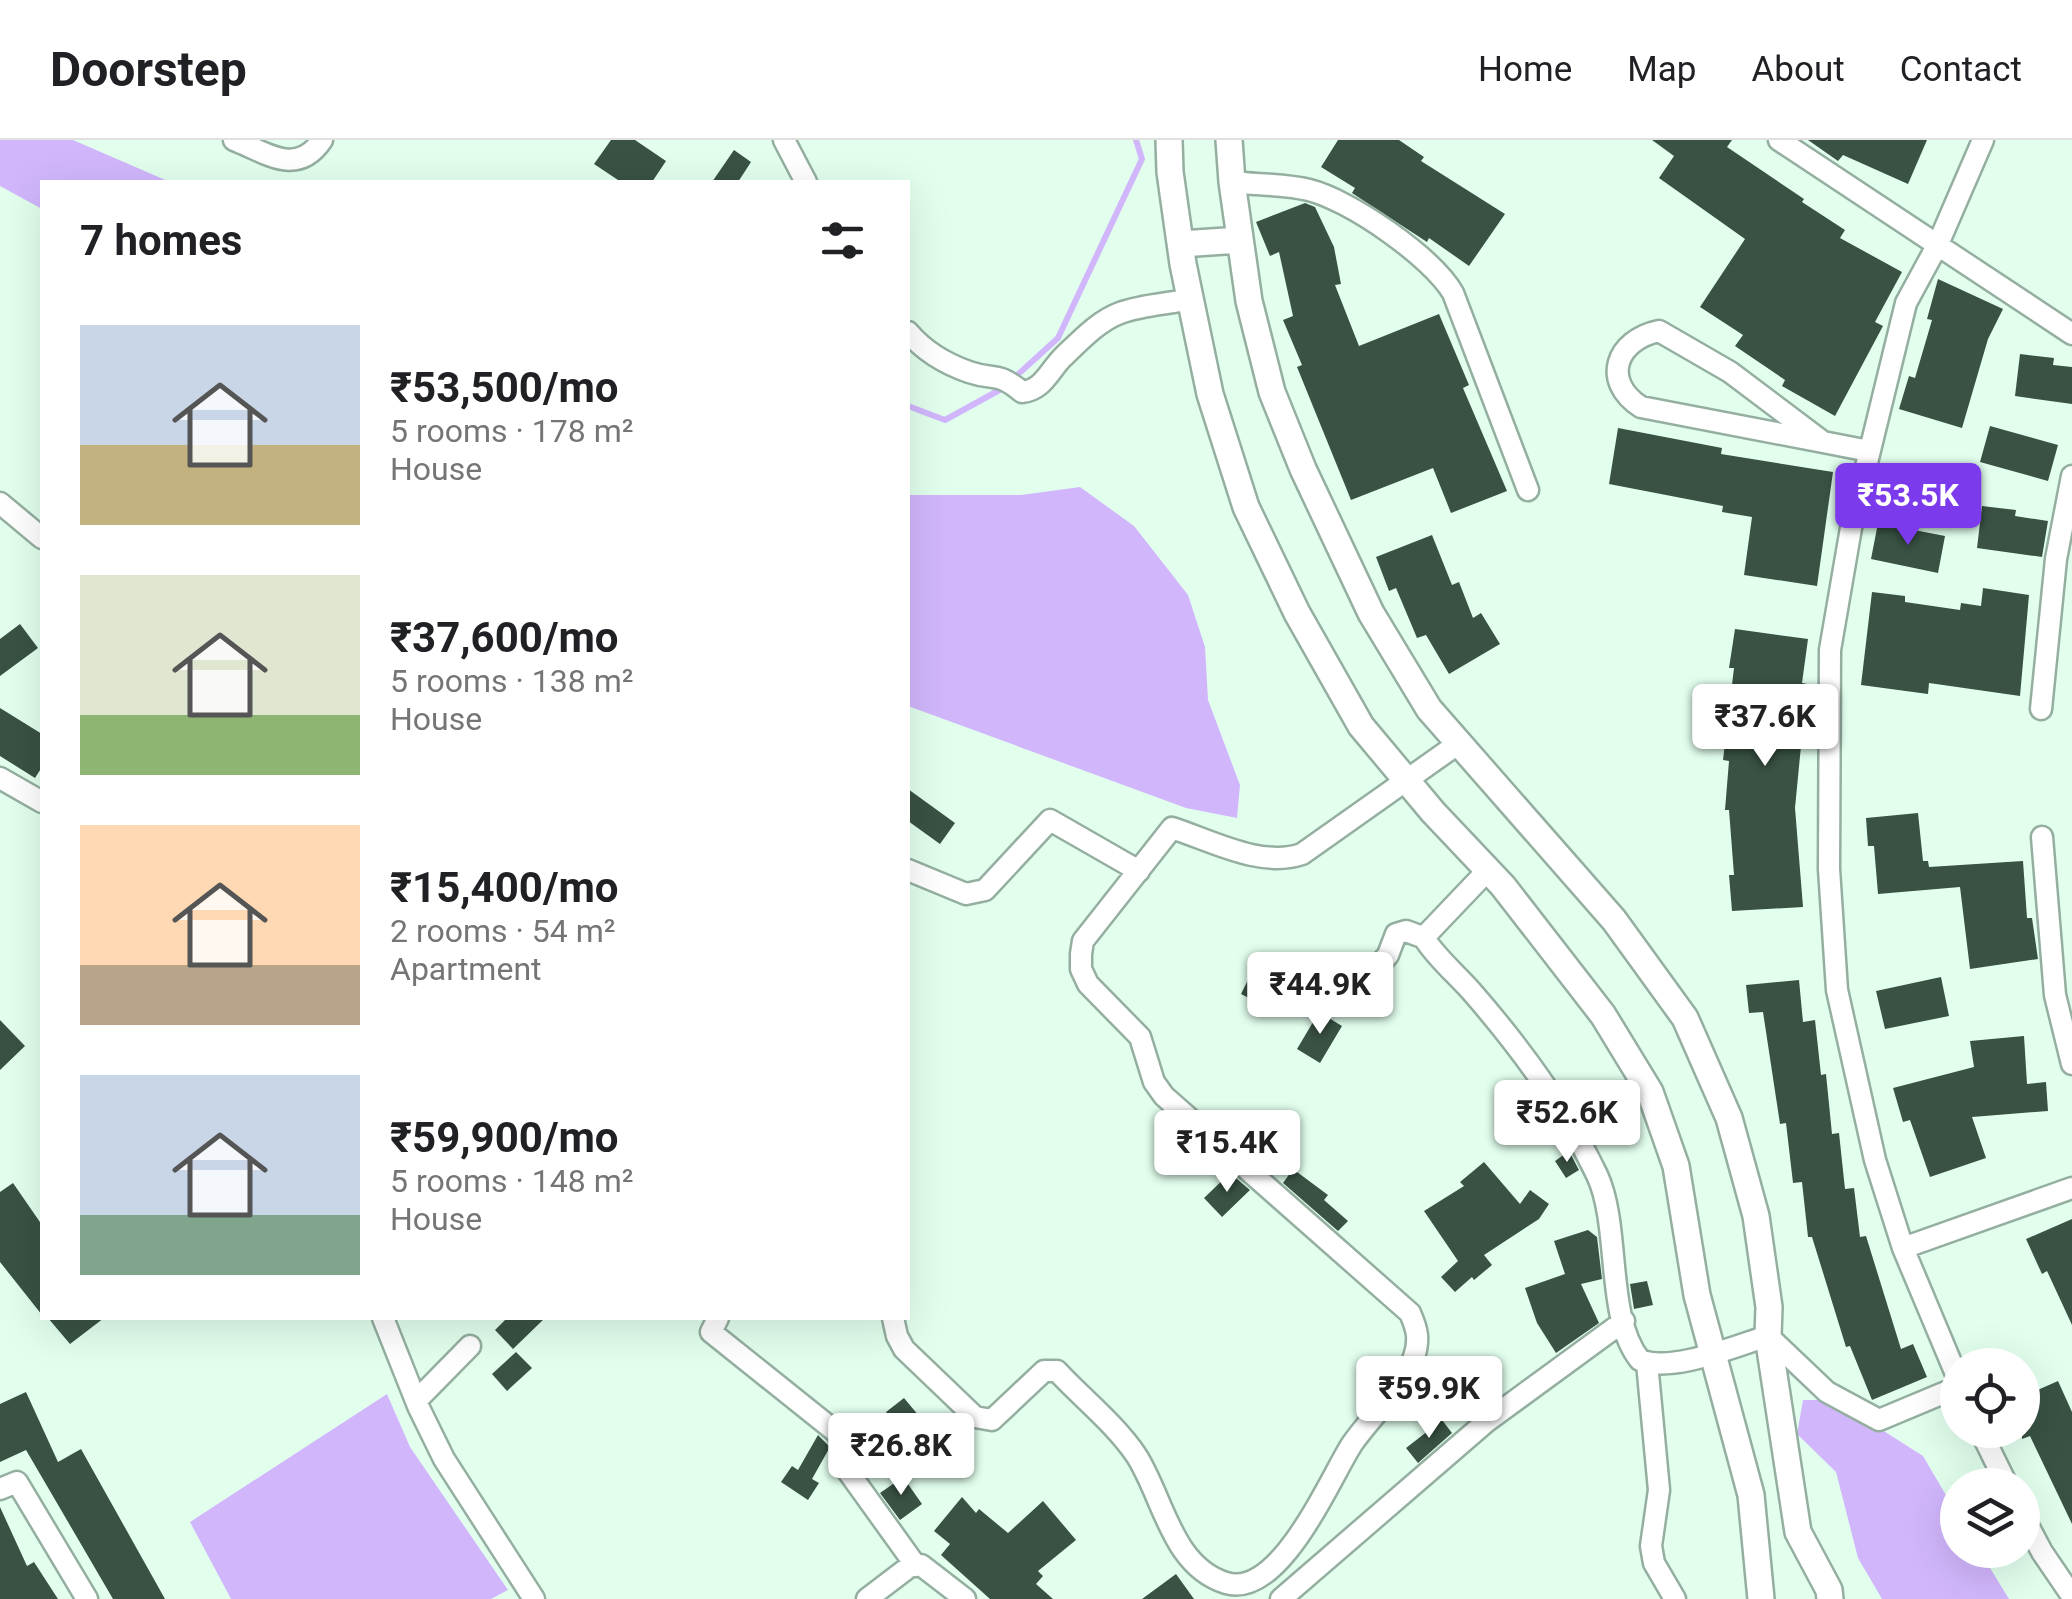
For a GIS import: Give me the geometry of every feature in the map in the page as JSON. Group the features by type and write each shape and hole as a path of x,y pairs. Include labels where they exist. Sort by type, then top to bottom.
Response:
{"street":[{"path":"234,140 288,161 302,160 322,140"},
{"path":"784,140 805,180"},
{"path":"1169,140 1180,244 1210,394 1246,507 1297,612 1361,726 1488,870 1602,1015 1650,1092 1676,1166 1697,1295 1678,1360 1651,1546 1654,1563 1675,1599"},
{"path":"1229,140 1249,300 1272,392 1303,469 1372,612 1428,709 1614,920 1685,1018 1729,1118 1756,1216 1769,1307 1768,1336 1798,1532 1830,1599"},
{"path":"1779,140 2072,334"},
{"path":"1944,1348 1903,1248 1875,1160 1836,990 1829,869 1830,650 1868,451 1906,303 1938,244 1983,140"},
{"path":"1232,182 1310,190 1368,217 1443,276 1453,293 1528,490"},
{"path":"1180,244 1240,240"},
{"path":"910,334 921,346 970,372 1037,388 1062,358 1099,324 1118,313 1191,300"},
{"path":"1822,442 1730,372 1658,331 1638,336 1621,358 1618,372 1622,390 1641,407 1868,451"},
{"path":"2042,709 2056,559 2072,476"},
{"path":"0,503 40,536"},
{"path":"893,1320 904,1349 975,1417 984,1421 992,1420 1044,1371 1056,1371 1137,1456 1165,1518 1188,1556 1213,1578 1231,1585 1246,1584 1262,1576 1314,1515 1355,1441 1410,1367 1418,1331 1410,1313 1164,1096 1154,1082 1140,1038 1088,984 1080,969 1084,941 1172,828 1267,859 1286,860 1302,854 1459,743"},
{"path":"0,778 40,801"},
{"path":"910,871 966,894 985,890 1050,820 1139,872"},
{"path":"2042,837 2055,995 2072,1064"},
{"path":"1425,938 1488,870"},
{"path":"1348,1000 1388,955 1396,934 1406,931 1425,938 1474,994 1534,1072 1598,1177 1606,1198 1624,1322 1635,1356 1678,1360 1768,1336"},
{"path":"1903,1248 2072,1188"},
{"path":"384,1320 444,1459 534,1599"},
{"path":"717,1320 711,1332 836,1432 846,1447 848,1470 916,1566"},
{"path":"1281,1599 1486,1422 1624,1322"},
{"path":"1768,1336 1827,1392 1879,1420 1940,1391"},
{"path":"416,1400 470,1346"},
{"path":"1678,1360 1751,1495 1761,1599"},
{"path":"0,1490 16,1482 87,1599"},
{"path":"2040,1548 2072,1596"},
{"path":"867,1599 909,1567 916,1566 934,1572 965,1599"}],"shaded area":[{"path":"0,140 73,140 165,180 40,180 40,208 0,186"},
{"path":"1080,487 1134,526 1188,595 1205,647 1208,700 1240,785 1237,818 1186,808 910,707 910,495 1021,495"},
{"path":"387,1394 410,1447 508,1590 491,1599 231,1599 190,1522"},
{"path":"1803,1400 1835,1400 1923,1456 1940,1485 1940,1568 1990,1568 2009,1599 1882,1599 1858,1558 1836,1472 1797,1434"}],"building":[{"path":"611,140 635,140 666,161 653,180 618,180 594,164"},
{"path":"1338,140 1399,140 1424,157 1421,161 1505,214 1469,266 1352,193 1355,188 1321,167"},
{"path":"1652,140 1732,140 1727,147 1845,230 1840,238 1902,272 1875,322 1883,326 1835,416 1782,386 1785,380 1735,346 1743,335 1700,307 1745,239 1659,178 1674,156"},
{"path":"1808,140 1927,140 1908,184 1843,155 1838,161"},
{"path":"734,150 751,162 739,180 713,180"},
{"path":"1305,203 1315,207 1334,247 1341,284 1335,285 1359,346 1439,314 1469,385 1463,388 1507,491 1451,513 1433,468 1351,500 1297,367 1302,365 1283,320 1293,316 1279,252 1270,256 1256,222"},
{"path":"1938,279 2003,309 1988,339 1962,428 1899,409 1909,376 1915,378 1932,320 1927,319"},
{"path":"2020,354 2054,358 2053,365 2072,367 2072,404 2015,396"},
{"path":"1990,426 2058,445 2048,481 1980,462"},
{"path":"1618,428 1722,448 1721,454 1833,472 1817,586 1744,575 1752,517 1722,512 1723,506 1609,484"},
{"path":"1982,506 2016,510 2015,516 2048,521 2042,557 1977,548"},
{"path":"1878,523 1945,536 1938,573 1871,559"},
{"path":"1432,535 1452,585 1459,582 1473,618 1481,613 1500,644 1449,674 1426,635 1417,638 1396,588 1389,591 1376,557"},
{"path":"1983,588 2029,595 2020,696 1929,683 1928,694 1861,685 1872,592 1905,596 1905,602 1960,610 1961,603 1981,606"},
{"path":"20,624 38,648 0,676 0,639"},
{"path":"1735,629 1808,639 1795,808 1803,907 1732,911 1729,875 1734,875 1729,810 1725,810 1729,761 1723,760"},
{"path":"0,708 40,733 40,770 35,778 0,756"},
{"path":"910,790 955,823 940,844 910,822"},
{"path":"1918,813 1923,861 1928,861 1929,867 2023,861 2027,918 2032,918 2038,959 1970,969 1960,887 1878,894 1874,846 1868,846 1866,818"},
{"path":"1260,956 1290,971 1271,1009 1241,994"},
{"path":"1941,977 1949,1016 1885,1029 1876,991"},
{"path":"1799,980 1803,1022 1815,1020 1832,1134 1839,1133 1845,1189 1854,1188 1860,1237 1866,1236 1901,1349 1913,1344 1927,1377 1872,1400 1850,1346 1846,1347 1812,1237 1808,1237 1802,1182 1793,1183 1786,1123 1780,1124 1763,1012 1749,1013 1746,985"},
{"path":"1319,1012 1342,1026 1320,1063 1297,1049"},
{"path":"0,1020 25,1046 0,1070"},
{"path":"2024,1036 2027,1084 2046,1082 2048,1111 1972,1117 1986,1158 1930,1177 1910,1120 1903,1122 1893,1088 1974,1067 1970,1041"},
{"path":"1569,1151 1579,1170 1566,1178 1555,1161"},
{"path":"1484,1162 1520,1204 1530,1190 1549,1204 1539,1219 1484,1255 1492,1265 1455,1292 1441,1277 1458,1261 1424,1211 1464,1186 1460,1182"},
{"path":"1293,1169 1328,1195 1324,1200 1348,1221 1338,1231 1283,1183"},
{"path":"1230,1173 1250,1190 1222,1217 1204,1198"},
{"path":"13,1183 40,1222 40,1312 0,1262 0,1192"},
{"path":"2072,1219 2072,1325 2047,1271 2042,1274 2026,1239"},
{"path":"1588,1230 1597,1237 1602,1279 1581,1284 1599,1323 1556,1353 1537,1323 1525,1288 1565,1274 1554,1241"},
{"path":"1647,1281 1653,1305 1634,1309 1630,1284"},
{"path":"50,1320 101,1320 70,1344"},
{"path":"505,1320 543,1320 513,1349 495,1330"},
{"path":"516,1352 532,1368 507,1391 492,1374"},
{"path":"2058,1381 2072,1412 2072,1524 2036,1448 2040,1448 2040,1389"},
{"path":"26,1392 58,1462 81,1449 165,1599 113,1599 26,1450 0,1462 0,1404"},
{"path":"904,1398 919,1416 901,1430 886,1412"},
{"path":"1442,1420 1452,1433 1418,1463 1406,1448"},
{"path":"818,1435 830,1447 812,1479 819,1483 808,1500 781,1482 792,1466 798,1470"},
{"path":"903,1477 922,1504 900,1520 880,1493"},
{"path":"962,1497 976,1513 979,1509 1008,1533 1043,1501 1076,1540 1038,1571 1043,1576 1036,1584 1053,1599 990,1599 941,1555 950,1544 934,1531"},
{"path":"0,1507 27,1566 34,1562 58,1599 0,1599"},
{"path":"1176,1574 1194,1599 1142,1599"}],"waterway":[{"path":"1014,378 1058,338 1142,159 1136,140"},
{"path":"910,407 945,420 1005,387"}]}
